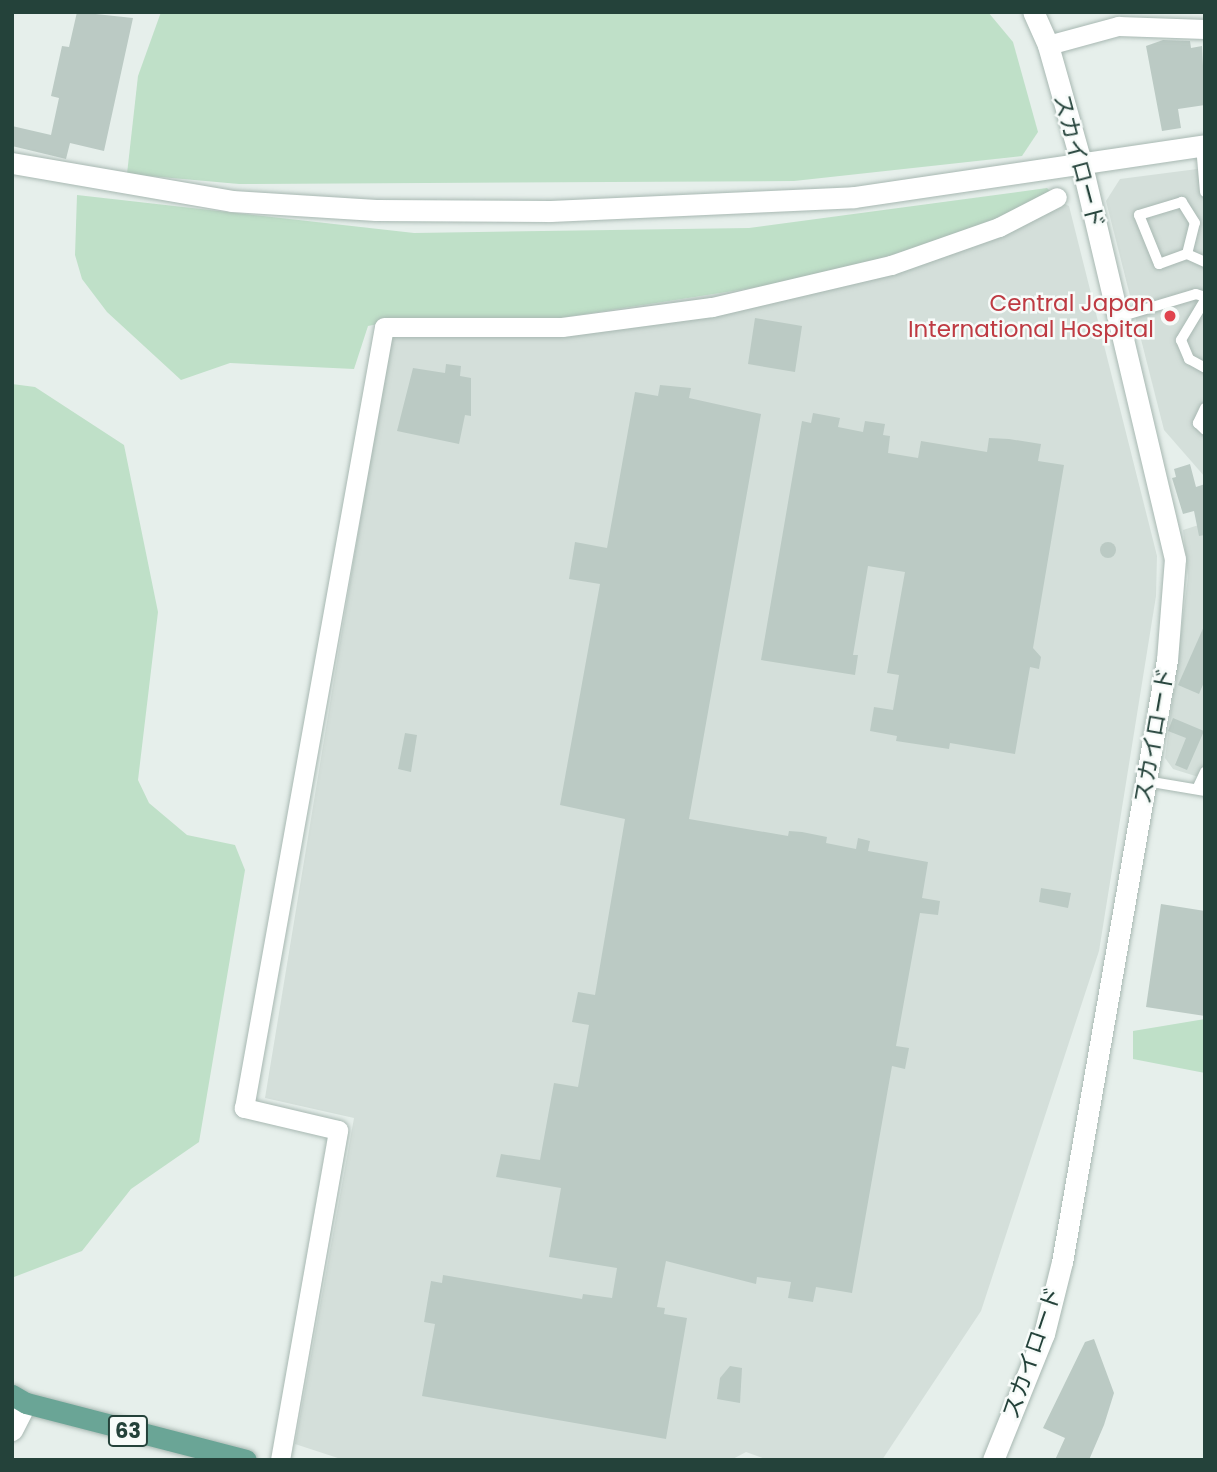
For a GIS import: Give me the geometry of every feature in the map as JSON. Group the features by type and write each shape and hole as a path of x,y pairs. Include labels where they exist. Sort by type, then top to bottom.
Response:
{"main road":[{"name":"63","path":"19,1399 246,1460"}],"street":[{"name":"スカイロード","path":"993,1460 1044,1334 1062,1262 1167,660 1175,559 1081,162 1048,45 1034,12"},
{"path":"1048,45 1118,26 1205,29"},
{"path":"12,163 176,195 232,201 376,211 550,211 854,197 1203,146"},
{"path":"280,1460 338,1129 244,1108 384,327 562,327 712,307 891,265 999,227 1057,197"},
{"path":"12,1430 19,1399"}],"lane":[{"path":"1203,146 1205,192"},
{"path":"1187,254 1195,223 1182,202 1139,215 1159,264 1187,254 1205,262"},
{"path":"1119,317 1196,294 1205,299 1181,340 1189,359 1205,368"},
{"path":"1205,408 1198,423 1205,430"},
{"path":"1146,781 1201,790 1205,772"}],"shaded area":[{"name":"Central Japan International Hospital","path":"1205,168 1205,477 1164,430 1106,201 1120,179"},
{"path":"1061,202 1069,206 1157,556 1156,596 1099,951 981,1311 882,1460 768,1460 746,1452 731,1460 344,1460 295,1444 354,1118 265,1098 393,321 560,318 818,278"},
{"path":"1205,523 1205,779 1173,769 1165,758 1188,577 1183,530"}],"green space":[{"path":"161,12 988,12 1013,42 1038,132 1022,156 794,181 239,184 127,174 138,76"},
{"path":"1047,188 1061,202 818,278 560,318 393,321 368,326 354,369 230,363 181,380 107,312 82,279 75,255 77,195 414,233 749,228"},
{"path":"12,384 35,387 124,445 158,612 138,780 149,803 187,835 235,845 245,870 199,1142 131,1189 82,1251 14,1277"},
{"path":"1205,1019 1205,1073 1133,1059 1133,1031"}],"building":[{"path":"77,12 133,18 104,151 70,143 66,159 12,146 12,126 51,135 59,98 51,96 62,46 69,47"},
{"path":"1163,40 1190,41 1191,48 1202,46 1205,105 1178,109 1181,128 1162,131 1146,46"},
{"path":"755,318 802,326 795,372 748,364"},
{"path":"446,364 461,366 460,376 471,378 471,416 465,415 459,444 397,431 413,368 445,373"},
{"path":"660,385 691,388 689,398 761,414 689,819 788,836 789,831 802,832 827,837 826,843 856,849 858,838 870,841 868,851 928,862 922,898 940,901 938,915 920,913 896,1046 909,1048 905,1069 892,1066 852,1293 816,1287 813,1302 788,1298 791,1282 757,1277 756,1284 666,1261 657,1307 665,1308 664,1314 687,1318 666,1439 422,1396 435,1324 424,1322 431,1281 442,1283 443,1275 582,1299 583,1294 612,1298 617,1268 549,1257 561,1188 496,1177 501,1154 540,1160 554,1083 578,1087 589,1025 572,1022 578,992 595,995 625,819 560,805 600,584 569,579 575,542 607,548 635,392 658,396"},
{"path":"813,413 840,418 838,427 863,432 865,421 885,424 883,435 890,436 888,453 918,458 921,441 987,452 989,438 1009,439 1041,444 1038,461 1064,465 1033,648 1041,657 1039,669 1030,667 1015,754 950,743 949,749 896,741 897,736 870,731 874,707 893,710 899,675 887,673 905,572 868,566 853,655 858,655 855,675 761,660 802,421 811,423"},
{"path":"1190,464 1196,487 1205,484 1205,535 1199,536 1194,511 1183,514 1172,478 1176,477 1174,469"},
{"path":"1108,542 1114,544 1114,556 1108,558 1102,556 1100,550 1102,544"},
{"path":"1205,624 1205,680 1199,694 1178,685"},
{"path":"1173,718 1204,731 1187,770 1175,765 1186,738 1168,731"},
{"path":"405,733 417,735 411,772 398,769"},
{"path":"1041,888 1071,893 1068,908 1039,902"},
{"path":"1161,904 1205,911 1205,1016 1146,1007"},
{"path":"1094,1339 1114,1393 1104,1425 1089,1460 1055,1460 1065,1438 1043,1428 1085,1342"},
{"path":"730,1366 742,1368 740,1403 717,1399 720,1378"}],"place":[{"name":"Central Japan International Hospital","path":"1170,316"}]}
